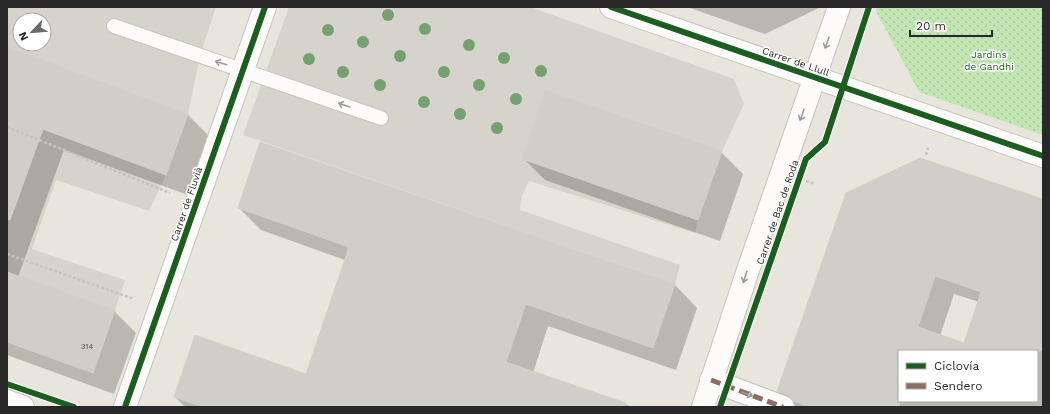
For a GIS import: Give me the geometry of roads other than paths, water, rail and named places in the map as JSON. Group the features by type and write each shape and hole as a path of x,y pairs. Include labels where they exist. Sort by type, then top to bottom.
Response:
{"street":[{"name":"Carrer de Fluvià","path":"125,407 265,7"},
{"name":"Carrer de Llull","path":"612,7 1043,156"},
{"name":"Carrer de Bac de Roda","path":"702,407 746,273 839,7"},
{"path":"711,380 783,407"},
{"path":"7,401 23,407"}],"lane":[{"path":"114,26 380,118"}],"park label":[{"name":"Jardins de Gandhi","path":"989,60"}]}
